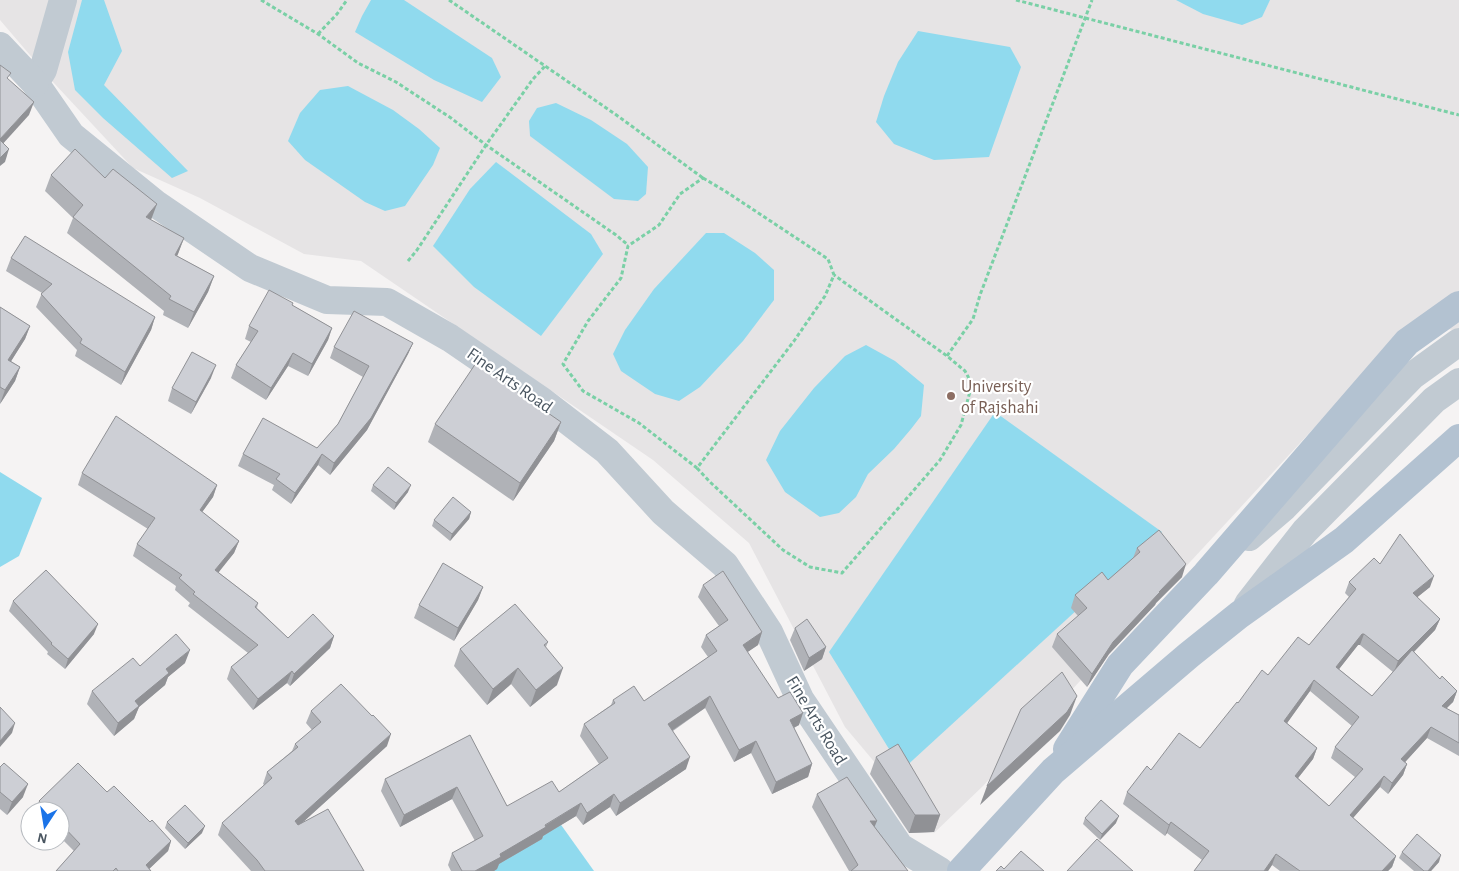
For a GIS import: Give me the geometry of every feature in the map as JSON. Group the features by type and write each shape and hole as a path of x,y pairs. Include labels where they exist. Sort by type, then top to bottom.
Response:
{"main road":[{"path":"1053,771 1120,665 1206,574 1407,342 1459,305"},
{"path":"961,871 1053,771 1239,615 1344,540 1459,438"}],"street":[{"path":"35,83 42,70 63,0"},
{"name":"Fine Arts Road","path":"0,46 35,83 71,135 156,204 250,268 327,300 387,302 450,338 542,401 607,452 663,512 725,566 769,632 800,699 894,839 900,847 940,871"},
{"path":"1206,574 1284,507 1412,376 1459,342"},
{"path":"1239,615 1305,531 1434,400 1459,382"}],"path":[{"path":"261,0 318,34 358,63 396,82 452,118 486,145 616,235 628,246"},
{"path":"318,34 347,0"},
{"path":"450,0 615,114 703,178 828,260 834,275 947,356 965,372 972,384 961,425 940,460 842,572 810,567 783,550 697,468 639,423 583,391 563,364 588,321 620,278 628,246 659,225 680,194 703,178"},
{"path":"1016,0 1459,115"},
{"path":"947,356 972,319 1092,0"},
{"path":"408,261 532,79 545,66"},
{"path":"697,468 794,341 825,296 834,275"}],"shaded area":[{"name":"University of Rajshahi","path":"0,0 1459,0 1459,331 1411,323 983,786 934,833 845,727 749,543 653,460 361,261 304,254 200,198 133,168 53,82 0,20"}],"water":[{"path":"82,0 104,0 122,51 104,85 188,171 172,178 103,118 75,90 68,52"},
{"path":"371,0 404,0 492,58 501,77 482,102 434,80 355,32"},
{"path":"1176,0 1270,0 1262,17 1242,25 1203,14"},
{"path":"918,31 1010,47 1021,67 989,157 934,160 894,144 876,122 898,62"},
{"path":"348,86 393,110 419,129 440,148 433,165 405,206 385,211 365,202 305,160 288,141 300,113 320,90"},
{"path":"556,103 591,120 627,144 648,167 646,194 638,201 614,199 530,136 529,121 537,108"},
{"path":"496,162 591,234 603,254 541,336 474,287 433,246 470,189"},
{"path":"706,233 724,233 755,253 774,270 774,300 743,341 700,387 679,401 655,394 621,371 613,354 625,330 654,289"},
{"path":"866,345 895,361 924,385 921,416 894,449 868,474 856,497 839,513 820,517 785,492 766,460 780,431 814,388 845,356"},
{"path":"995,412 1162,532 902,770 829,652"},
{"path":"0,472 42,498 19,556 0,567"},
{"path":"559,822 594,871 488,871"}],"building":[{"path":"0,65 11,73 7,78 34,102 0,139"},
{"path":"0,140 9,149 0,158"},
{"path":"75,149 105,178 113,169 157,204 146,217 184,238 175,255 214,276 194,312 169,299 171,296 73,217 83,205 51,175"},
{"path":"25,236 155,317 125,372 80,343 82,339 41,294 52,284 11,258"},
{"path":"269,290 332,328 312,364 293,353 271,388 236,365 258,331 249,326"},
{"path":"0,307 30,326 8,360 20,367 5,390 0,387"},
{"path":"354,311 413,343 371,418 334,463 322,454 295,493 276,479 280,474 243,454 263,418 317,448 338,424 369,366 334,347"},
{"path":"192,352 216,365 196,402 172,388"},
{"path":"476,363 561,422 520,483 435,424"},
{"path":"116,416 217,485 200,510 239,541 215,570 258,603 255,607 288,638 313,614 334,636 294,674 292,671 258,699 231,667 258,645 193,594 195,592 179,578 182,575 137,544 155,518 82,473"},
{"path":"388,467 411,485 396,503 373,485"},
{"path":"453,497 471,512 452,534 434,520"},
{"path":"1159,530 1186,564 1113,642 1092,674 1057,634 1087,608 1075,595 1102,572 1108,580 1140,552 1137,548"},
{"path":"1400,534 1434,576 1413,593 1440,619 1398,661 1362,634 1336,667 1372,696 1412,650 1440,679 1442,676 1457,691 1442,706 1459,715 1459,743 1431,727 1401,759 1407,764 1392,783 1384,776 1350,815 1396,856 1382,871 1300,871 1276,854 1264,871 1194,871 1209,851 1171,822 1169,825 1127,792 1147,766 1151,770 1179,733 1200,748 1238,703 1262,670 1268,675 1298,637 1309,645 1356,589 1349,582 1374,558 1380,564","holes":["1314,680 1359,717 1335,747 1363,769 1329,806 1295,776 1317,748 1284,721"]},
{"path":"443,563 483,587 458,628 419,605"},
{"path":"46,570 98,624 68,659 51,644 13,601"},
{"path":"723,571 762,632 743,645 778,698 790,692 803,713 790,720 812,764 776,782 756,741 739,750 710,696 668,724 690,757 620,803 614,794 587,813 581,803 545,825 546,827 500,854 501,857 475,871 462,871 452,853 483,836 457,787 404,815 385,779 470,735 507,806 552,781 559,792 608,758 584,724 615,703 613,700 634,686 644,701 717,651 706,635 728,620 703,585"},
{"path":"515,604 548,642 544,645 563,668 536,690 518,668 493,689 460,649"},
{"path":"807,619 826,647 809,658 795,628"},
{"path":"176,634 190,650 166,669 169,673 135,701 139,706 118,723 92,691 133,658 140,666"},
{"path":"1062,672 1077,696 1067,712 987,786 1021,709"},
{"path":"341,684 391,734 295,821 298,825 328,809 364,871 265,871 222,823 272,778 267,772 298,747 295,744 321,722 311,711"},
{"path":"0,707 15,723 0,741"},
{"path":"898,744 940,815 915,815 876,757"},
{"path":"4,763 28,784 12,802 0,792 0,767"},
{"path":"78,763 107,792 114,786 150,822 152,820 171,841 146,865 151,871 118,871 116,868 113,871 56,871 80,844 70,834 70,801 39,801"},
{"path":"847,777 877,821 870,821 908,871 851,871 858,865 817,794"},
{"path":"1101,800 1119,816 1102,834 1085,818"},
{"path":"185,805 205,826 188,843 167,822"},
{"path":"1417,834 1441,855 1428,871 1424,871 1402,852"},
{"path":"1097,839 1133,871 1067,871"},
{"path":"1021,851 1044,871 996,871 1001,866 1004,869"}],"place":[{"name":"University of Rajshahi","path":"951,396"}]}
